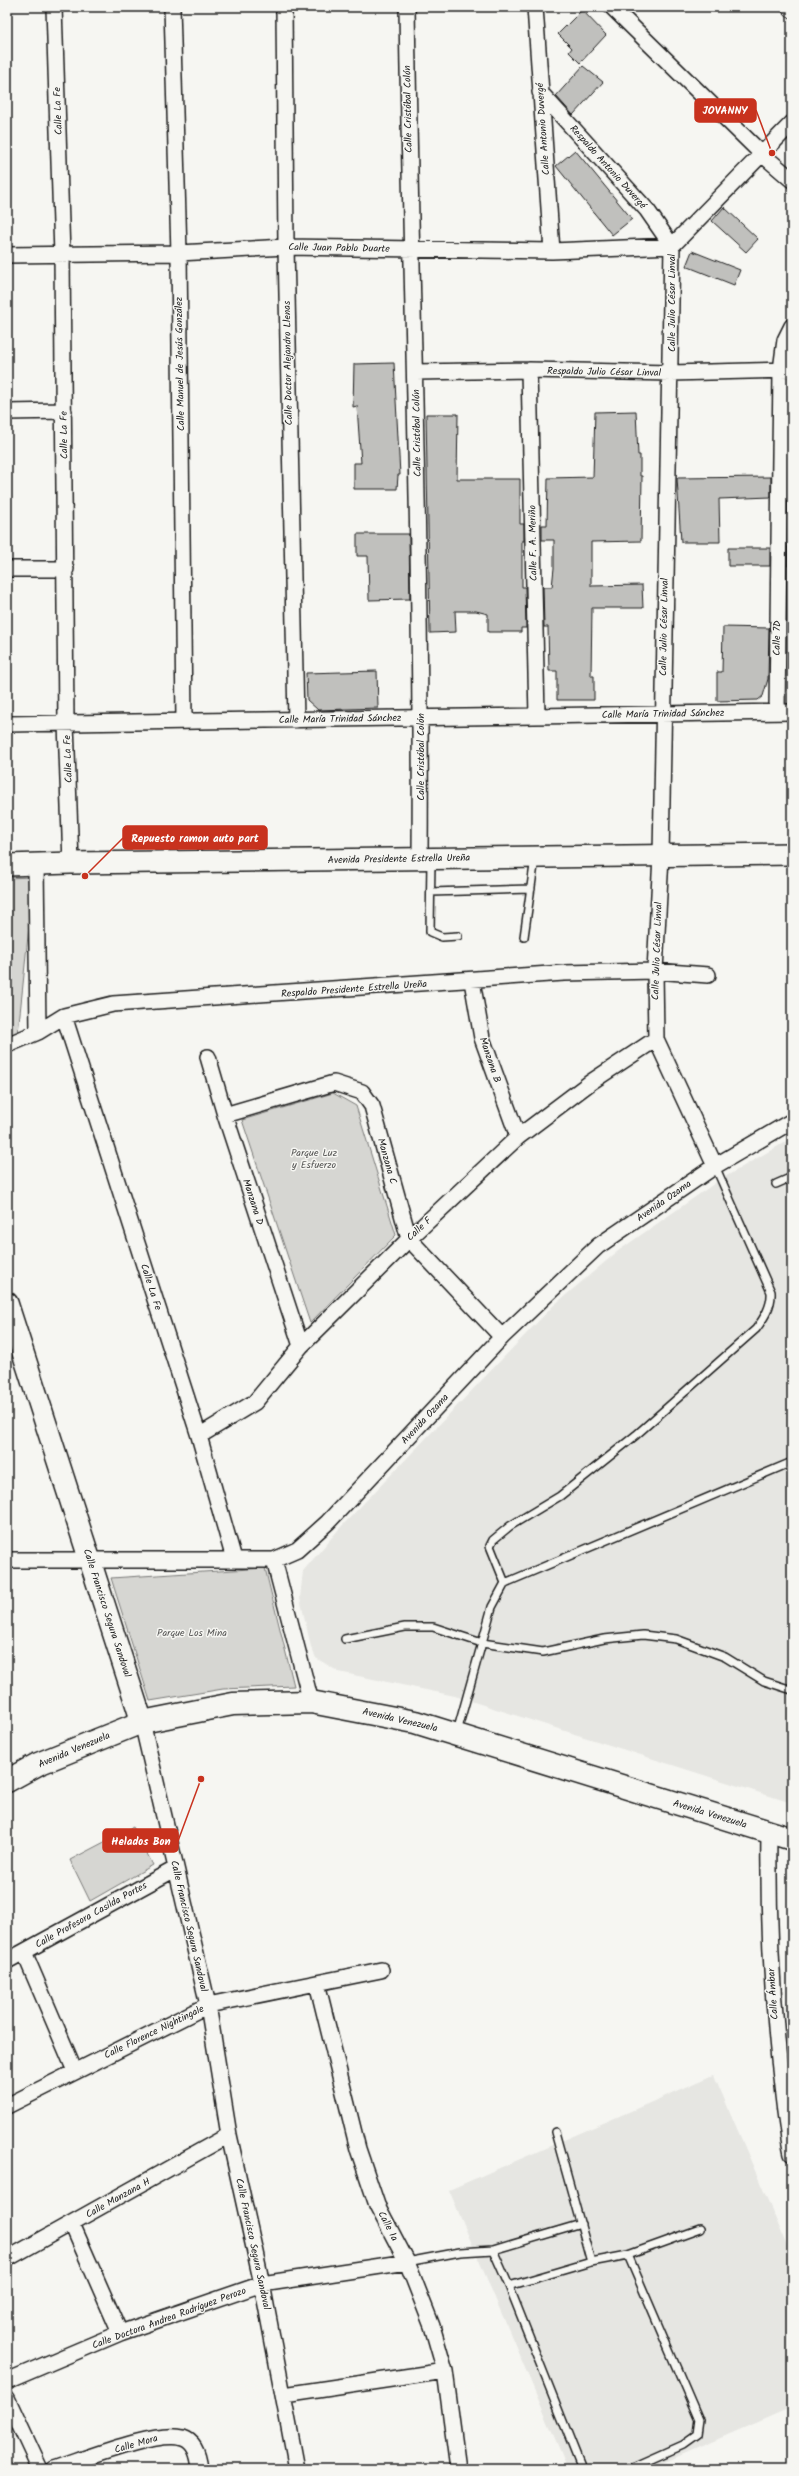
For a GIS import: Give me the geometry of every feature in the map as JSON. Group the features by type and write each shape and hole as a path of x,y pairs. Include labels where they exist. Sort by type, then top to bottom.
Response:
{"main road":[{"name":"Avenida Presidente Estrella Ureña","path":"7,865 36,865 71,862 792,854"},
{"name":"Calle Francisco Segura Sandoval","path":"7,1303 142,1722"},
{"name":"Avenida Venezuela","path":"7,1781 38,1764 142,1722 233,1704 311,1702 415,1722 792,1839"}],"street":[{"name":"Calle La Fe","path":"54,7 62,255 66,569 66,723 71,862"},
{"name":"Calle Manuel de Jesús González","path":"172,7 179,253 184,721"},
{"name":"Calle Doctor Alejandro Llenas","path":"284,7 286,247 296,720"},
{"name":"Calle Cristóbal Colón","path":"407,7 410,249 416,372 421,717 426,859"},
{"name":"Calle Antonio Duvergé","path":"535,7 552,251"},
{"path":"612,7 762,154 792,180"},
{"path":"789,7 792,10"},
{"name":"Respaldo Antonio Duvergé","path":"540,92 646,210 672,246"},
{"name":"Calle Julio César Linval","path":"715,1166 656,1039 655,971 661,856 662,714 671,373 672,246 792,123"},
{"name":"Calle Juan Pablo Duarte","path":"7,255 179,253 286,247 552,251 672,246"},
{"name":"Calle 7D","path":"777,712 786,370 785,340 792,326"},
{"name":"Respaldo Julio César Linval","path":"416,372 529,370 671,373 786,370"},
{"name":"Calle F. A. Meriño","path":"529,370 537,716"},
{"path":"7,412 64,412"},
{"path":"7,569 66,569"},
{"name":"Calle María Trinidad Sánchez","path":"7,724 792,712"},
{"path":"36,865 38,1032"},
{"name":"Respaldo Presidente Estrella Ureña","path":"7,1044 38,1032 64,1016 113,1004 472,981 564,973 655,971 708,975"},
{"name":"Manzana B","path":"472,981 482,1038 518,1137"},
{"name":"Calle La Fe","path":"64,1016 199,1436 234,1559"},
{"name":"Calle F","path":"199,1436 255,1402 301,1346 409,1239 518,1137 591,1082 656,1039"},
{"name":"Manzana D","path":"208,1057 225,1115 301,1346"},
{"name":"Manzana C","path":"225,1115 334,1083 362,1092 372,1106 409,1239 502,1338"},
{"name":"Avenida Ozama","path":"7,1560 274,1560 297,1550 328,1522 502,1338 598,1246 715,1166 792,1121"},
{"path":"274,1560 311,1702"},
{"name":"Calle Francisco Segura Sandoval","path":"142,1722 175,1869 208,2005 229,2135 262,2284 297,2469"},
{"name":"Calle Ámbar","path":"769,1832 768,1926 774,2007 792,2154"},
{"name":"Calle Profesora Casilda Portes","path":"7,1961 175,1869"},
{"path":"24,1952 75,2071"},
{"name":"Calle Florence Nightingale","path":"7,2106 208,2005 381,1970"},
{"name":"Calle 1a","path":"317,1983 358,2149 377,2205 407,2262 432,2326 445,2371 458,2469"},
{"name":"Calle Manzana H","path":"7,2259 229,2135"},
{"path":"72,2224 120,2333"},
{"name":"Calle Doctora Andrea Rodríguez Perozo","path":"7,2381 120,2333 262,2284 407,2262"},
{"path":"284,2395 445,2371"},
{"path":"7,2398 40,2469"},
{"name":"Calle Mora","path":"54,2469 162,2436 184,2438 194,2446 200,2469"}],"lane":[{"path":"524,938 535,858"},
{"path":"426,859 431,892 430,932 442,937 458,936"},
{"path":"431,892 531,889"},
{"path":"505,1583 490,1546 493,1540 510,1526 560,1496 636,1435 756,1329 765,1316 772,1301 771,1292 715,1166"},
{"path":"776,1184 792,1177"},
{"path":"456,1734 492,1607 505,1583 792,1462"},
{"path":"345,1639 405,1627 433,1626 482,1643 543,1652 604,1639 643,1635 676,1639 725,1657 764,1681 792,1690"},
{"path":"555,2132 591,2262"},
{"path":"407,2262 460,2252 493,2250 580,2224"},
{"path":"509,2286 591,2262 628,2255 700,2229"},
{"path":"493,2250 509,2286 582,2469"},
{"path":"628,2255 699,2420 697,2435 683,2445 629,2469"}],"shaded area":[{"path":"792,1138 792,1803 455,1696 339,1672 316,1658 311,1647 300,1598 303,1571 339,1529 553,1306 618,1251 718,1181"},
{"path":"714,2075 792,2257 792,2407 649,2469 568,2469 449,2190"}],"green space":[{"path":"34,877 18,1033 7,1037 7,878"},
{"name":"Parque Luz y Esfuerzo","path":"333,1093 356,1106 396,1235 310,1323 242,1120"},
{"name":"Parque Los Mina","path":"265,1568 294,1686 223,1689 150,1701 111,1578"},
{"path":"133,1827 153,1865 90,1901 70,1860"}],"building":[{"path":"582,10 606,35 580,63 569,52 572,48 558,34"},
{"path":"583,66 603,82 573,115 556,96"},
{"path":"575,150 632,219 612,235 556,166"},
{"path":"724,207 758,239 746,252 712,221"},
{"path":"692,251 740,270 734,285 686,266"},
{"path":"394,363 400,475 398,475 397,489 354,489 354,463 361,463 357,406 353,407 354,364"},
{"path":"636,411 638,455 640,455 640,476 642,476 641,541 591,542 591,586 642,585 643,608 592,608 591,676 594,676 594,700 557,700 557,671 549,671 548,627 544,627 543,587 552,587 554,568 554,540 542,540 542,525 547,525 548,478 593,477 595,412"},
{"path":"426,414 458,414 457,479 520,479 520,524 524,524 524,541 522,541 522,587 525,587 526,628 521,628 521,632 488,632 488,614 476,611 455,611 456,632 430,633"},
{"path":"792,476 792,497 789,497 789,477"},
{"path":"771,477 771,497 719,499 720,542 681,542 677,478"},
{"path":"357,534 409,534 410,599 369,600 368,556 357,556"},
{"path":"788,547 792,547 792,566 788,566"},
{"path":"728,548 770,548 770,566 728,566"},
{"path":"723,627 769,628 768,679 763,696 758,700 717,701 717,672 722,672"},
{"path":"377,671 378,708 318,710 307,700 306,673"}],"place":[{"name":"JOVANNY","path":"772,153"},
{"name":"Repuesto ramon auto part","path":"85,876"},
{"name":"Helados Bon","path":"201,1779"}]}
